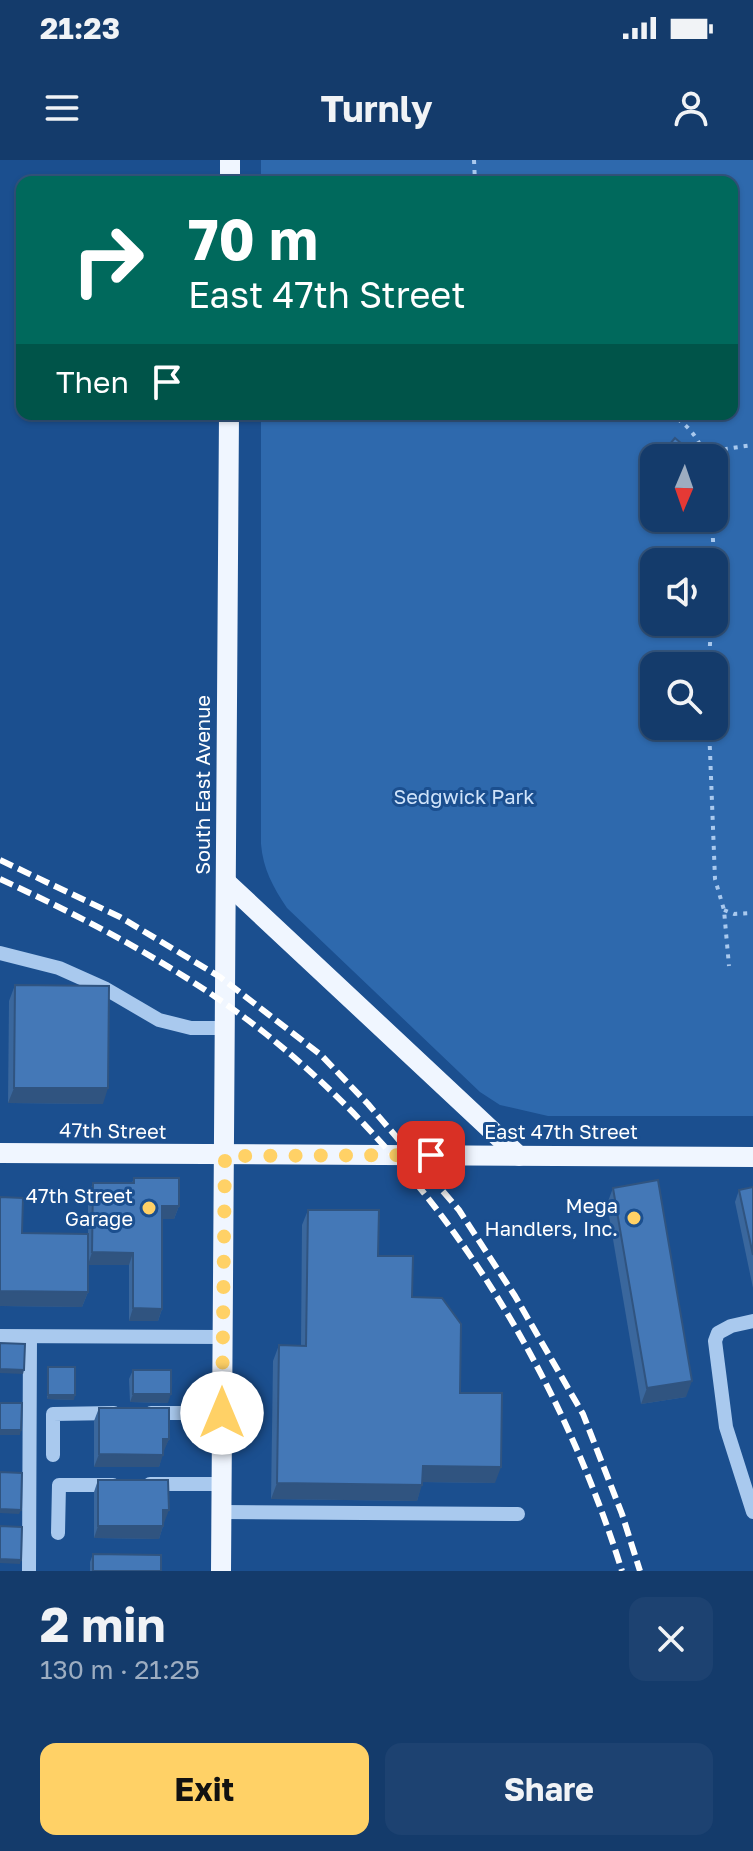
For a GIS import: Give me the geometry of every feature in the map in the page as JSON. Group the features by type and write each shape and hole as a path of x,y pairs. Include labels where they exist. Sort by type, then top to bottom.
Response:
{"main road":[{"name":"South East Avenue","path":"221,1571 229,420"},
{"path":"226,882 519,1156"},
{"name":"47th Street","path":"0,1153 225,1156"},
{"name":"East 47th Street","path":"225,1156 753,1157"}],"lane":[{"path":"0,953 59,968 106,989 159,1020 191,1028 226,1028"},
{"path":"753,1321 731,1326 718,1333 715,1341 726,1427 753,1512"},
{"path":"0,1336 223,1337"},
{"path":"29,1571 30,1337"},
{"path":"53,1455 53,1414 222,1413"},
{"path":"58,1533 59,1485 221,1484"},
{"path":"222,1512 518,1514"}],"path":[{"path":"677,420 688,428 697,444"},
{"path":"728,450 753,445"},
{"path":"710,740 715,879 724,910 729,966"},
{"path":"724,910 734,914 753,913"}],"green space":[{"name":"Sedgwick Park","path":"261,160 753,160 753,1116 548,1116 500,1105 480,1092 287,908 264,862 261,844 261,420 738,420 738,176 261,176"}],"building":[{"path":"15,985 109,986 108,1088 14,1088"},
{"path":"134,1178 179,1178 179,1206 162,1206 162,1309 133,1308 133,1253 92,1252 93,1183 134,1183"},
{"path":"658,1180 692,1381 647,1388 613,1188"},
{"path":"753,1187 753,1255 739,1190"},
{"path":"0,1197 23,1198 22,1233 88,1234 88,1292 0,1291"},
{"path":"308,1210 379,1210 378,1256 413,1256 412,1297 442,1298 461,1324 460,1393 502,1393 501,1467 423,1466 422,1485 277,1483 279,1345 306,1346"},
{"path":"0,1343 25,1344 24,1370 0,1369"},
{"path":"48,1367 75,1367 75,1395 48,1395"},
{"path":"133,1370 171,1370 171,1394 133,1394"},
{"path":"0,1403 22,1403 21,1430 0,1430"},
{"path":"99,1408 169,1408 169,1439 163,1439 163,1455 99,1454"},
{"path":"0,1472 22,1473 21,1510 0,1509"},
{"path":"98,1480 168,1480 169,1510 163,1510 163,1526 98,1526"},
{"path":"0,1526 22,1527 21,1560 0,1559"},
{"path":"93,1554 161,1555 161,1571 93,1571"}],"railway":[{"path":"0,860 120,917 220,977 321,1055 368,1104 459,1210 515,1296 583,1414 622,1514 640,1571"},
{"path":"0,879 138,949 235,1011 328,1088 385,1146 437,1209 484,1276 526,1346 563,1419 595,1494 622,1571"}],"place":[{"name":"47th Street Garage","path":"149,1208"},
{"name":"Mega Handlers, Inc.","path":"634,1218"}],"route":[{"path":"222,1413 225,1156 431,1155"}]}
